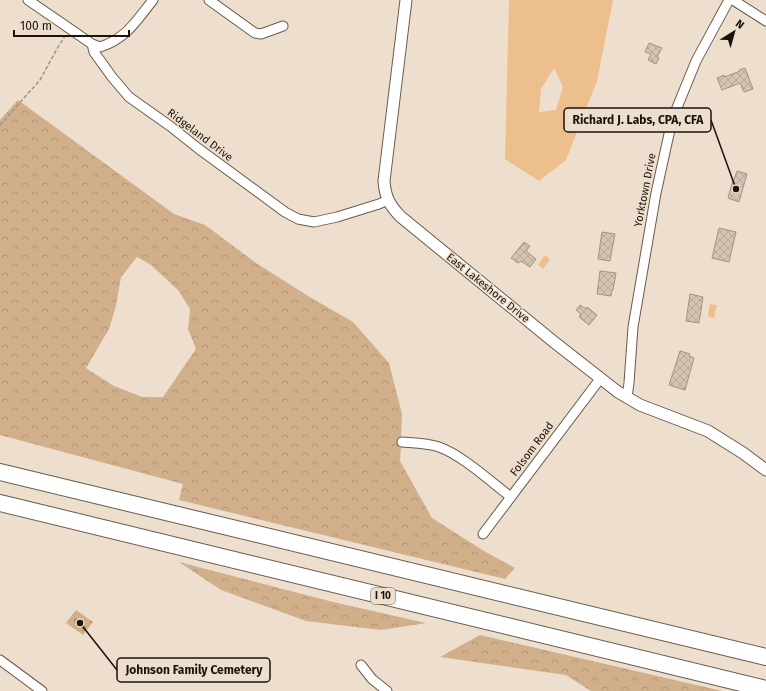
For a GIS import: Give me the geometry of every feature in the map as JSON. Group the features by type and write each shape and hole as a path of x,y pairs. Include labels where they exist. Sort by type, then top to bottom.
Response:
{"highway":[{"path":"0,472 766,657"},
{"name":"I 10","path":"0,503 766,689"}],"street":[{"path":"28,0 70,30 92,44 100,47 124,35 132,28 153,0"},
{"path":"209,0 255,33 260,34 283,26"},
{"name":"East Lakeshore Drive","path":"406,0 384,181 385,192 391,207 401,217 600,379 640,405 708,431 743,453 766,470"},
{"name":"Yorktown Drive","path":"627,397 633,327 656,193 669,134 674,115 696,61 729,0"},
{"path":"732,0 766,22"},
{"name":"Ridgeland Drive","path":"92,44 94,52 129,98 170,126 262,196 298,219 306,221 321,221 388,200"},
{"name":"Folsom Road","path":"483,534 600,379"},
{"path":"402,442 425,443 440,447 457,456 511,497"},
{"path":"0,660 42,691"},
{"path":"361,665 372,679 387,691"}],"path":[{"path":"0,125 40,80 58,47 70,30"}],"green space":[{"path":"18,100 174,214 205,225 256,263 353,322 389,363 402,414 401,437 399,437 398,445 401,446 400,461 432,518 484,551 515,568 505,579 179,500 183,484 0,435 0,120","holes":["137,257 151,265 178,290 190,309 188,329 196,349 163,397 142,397 112,385 86,368 109,329 116,306 121,277"]},
{"path":"179,562 333,602 426,623 381,630 306,621 221,590"},
{"path":"76,610 93,622 83,635 66,623"},
{"path":"480,635 722,691 591,691 566,675 440,657"}],"shaded area":[{"path":"509,0 613,0 597,81 566,160 539,181 505,159","holes":["554,68 563,87 556,110 539,112 541,89"]},
{"path":"545,255 550,259 543,269 538,265"},
{"path":"710,304 717,305 714,318 708,317"}],"building":[{"path":"649,43 662,48 657,57 659,58 656,64 648,60 651,54 645,52"},
{"path":"745,68 753,89 744,92 740,83 722,90 717,78 724,75 725,77"},
{"path":"737,171 747,174 739,202 728,198"},
{"path":"719,228 736,232 729,262 712,258"},
{"path":"602,232 615,234 610,261 598,259"},
{"path":"524,242 530,246 526,251 536,259 530,267 521,261 518,263 511,258"},
{"path":"600,271 616,273 611,296 597,294"},
{"path":"690,294 703,297 699,323 686,321"},
{"path":"580,305 586,309 587,307 597,315 589,325 579,317 581,314 576,310"},
{"path":"680,351 690,354 689,356 694,358 685,390 669,385"}],"place":[{"name":"Richard J. Labs, CPA, CFA","path":"736,189"},
{"name":"Johnson Family Cemetery","path":"80,623"}]}
